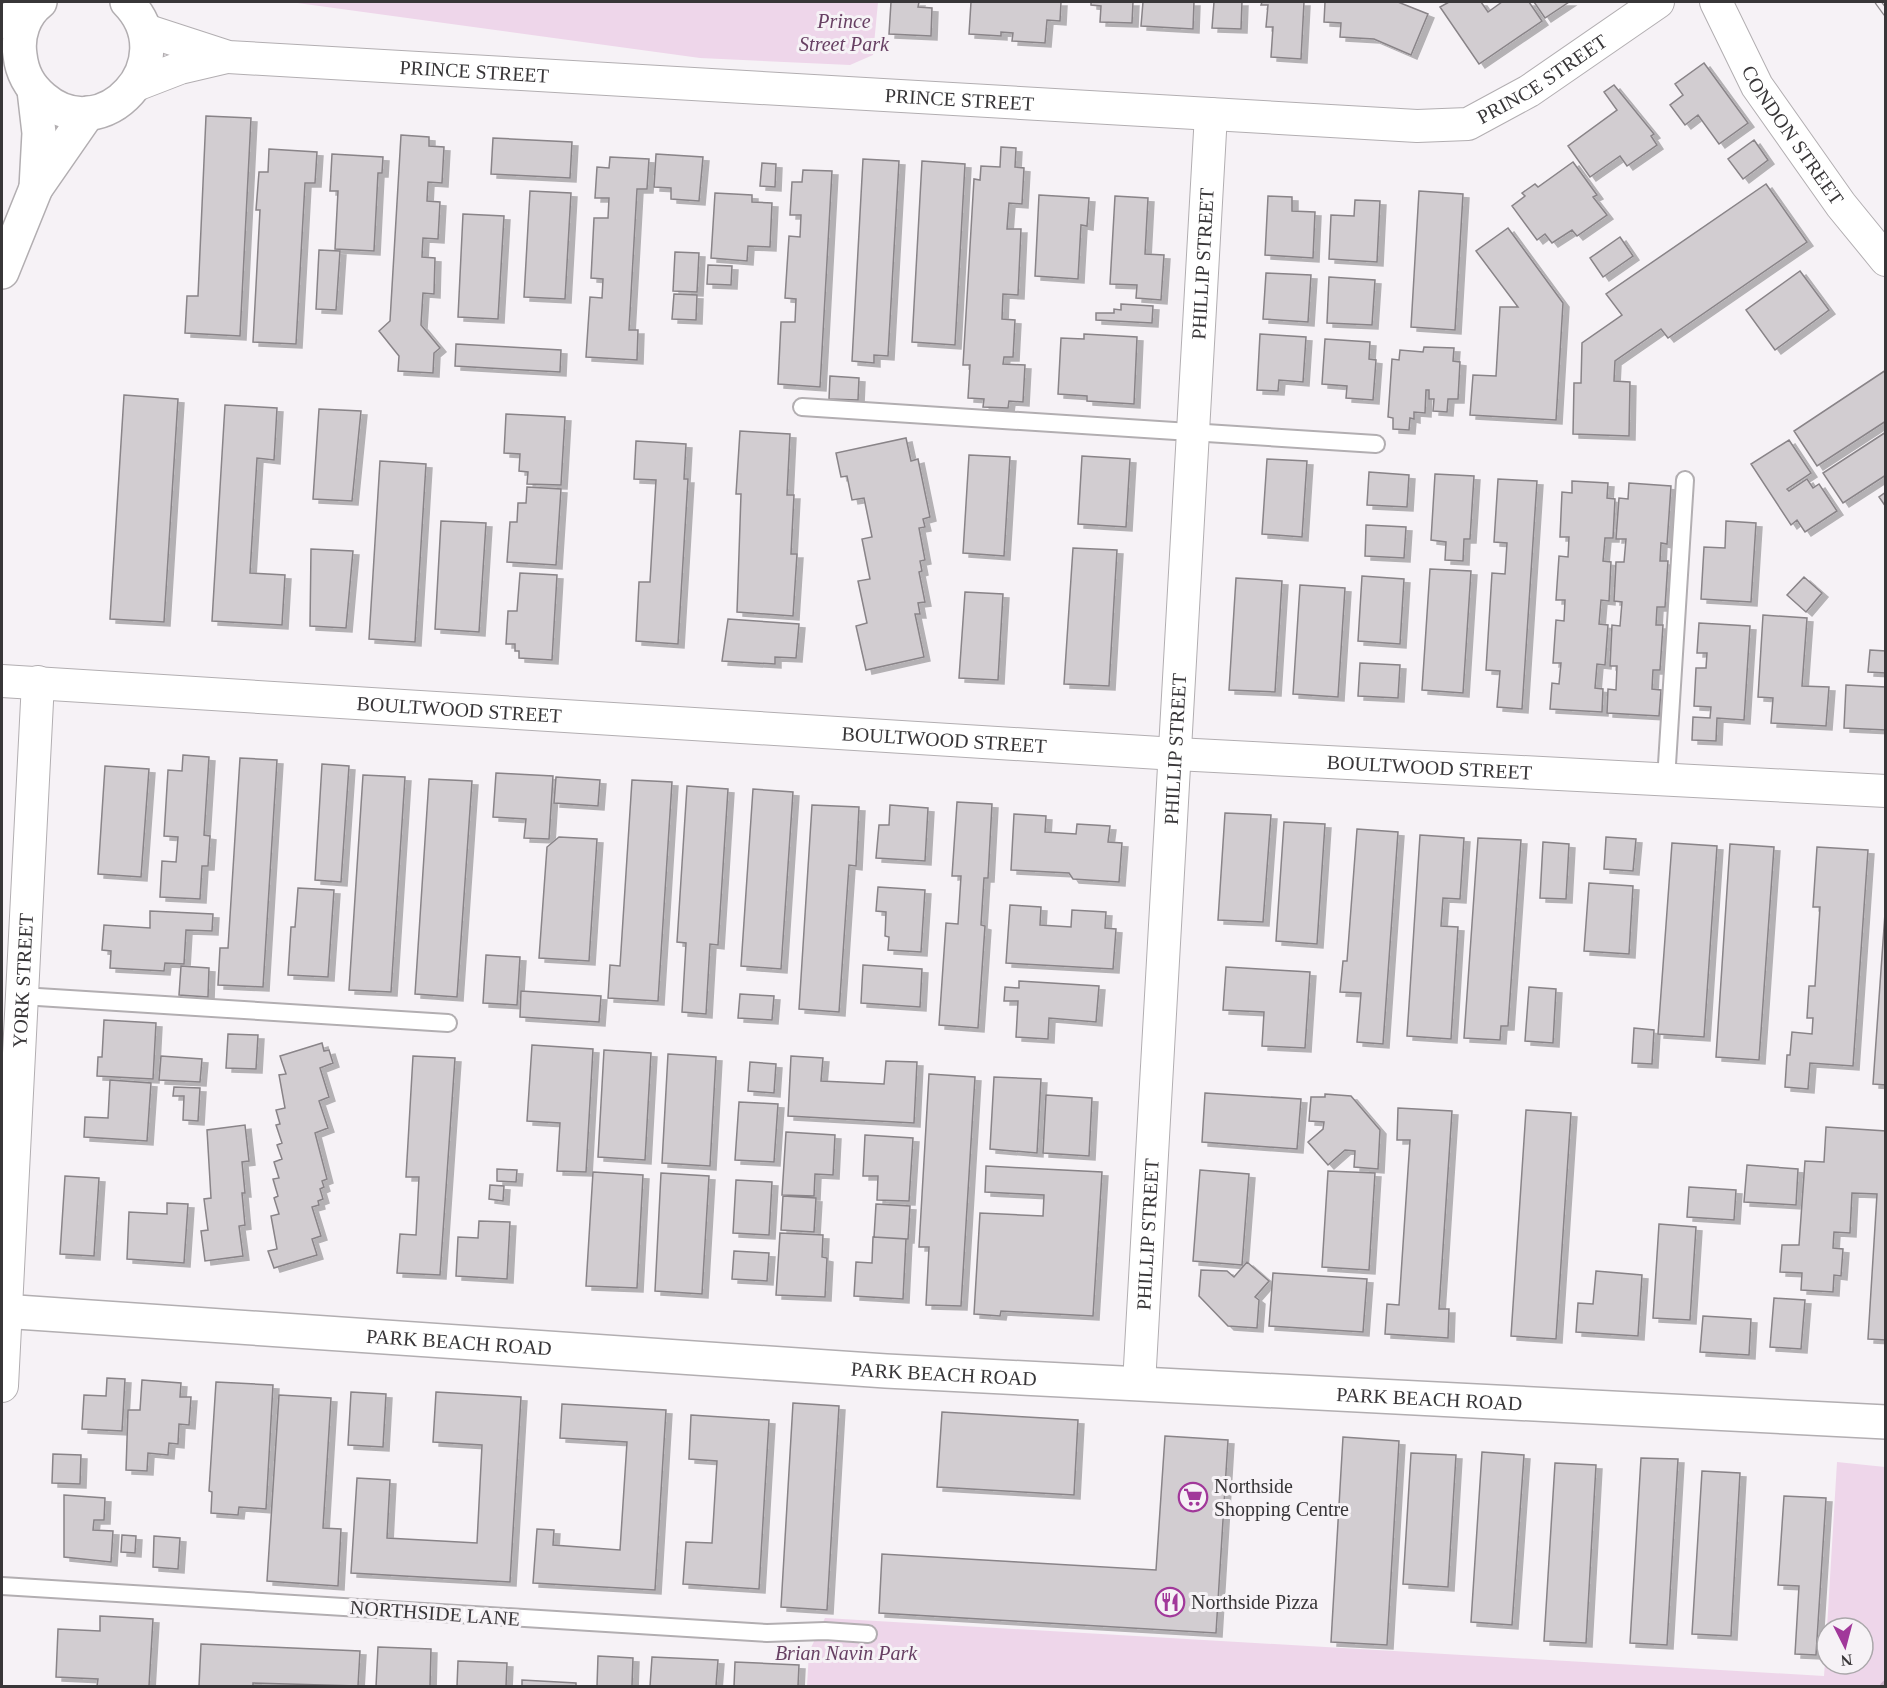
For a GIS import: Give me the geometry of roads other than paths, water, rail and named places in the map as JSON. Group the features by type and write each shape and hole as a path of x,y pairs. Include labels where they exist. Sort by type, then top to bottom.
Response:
{"street":[{"name":"PRINCE STREET","path":"136,85 180,68 228,57 1417,126 1468,123 1529,91 1658,2"},
{"name":"CONDON STREET","path":"1716,2 1757,86 1841,205 1886,260"},
{"path":"2,22 37,4"},
{"path":"36,188 39,133 19,72 18,45 23,24 37,4"},
{"name":"PRINCE STREET","path":"136,11 228,57"},
{"path":"19,72 49,103 68,111 88,113 115,104 136,85 145,68 148,49 136,11"},
{"path":"2,272 36,188 88,113"},
{"name":"PHILLIP STREET","path":"1139,1384 1211,114"},
{"name":"BOULTWOOD STREET","path":"2,681 1176,754 1886,791"},
{"name":"YORK STREET","path":"2,1386 4,1311 38,682"},
{"name":"PARK BEACH ROAD","path":"4,1311 875,1370 1886,1422"}],"lane":[{"path":"802,407 1376,444"},
{"path":"1666,780 1685,480"},
{"path":"22,996 448,1023"},
{"name":"NORTHSIDE LANE","path":"2,1586 755,1632 825,1631 868,1634"}],"railway":[{"path":"1878,2 1886,13"}],"place":[{"name":"Northside Shopping Centre","path":"1193,1497"},
{"name":"Northside Pizza","path":"1170,1602"}],"park label":[{"name":"Prince Street Park","path":"844,32"},
{"name":"Brian Navin Park","path":"846,1653"}]}
